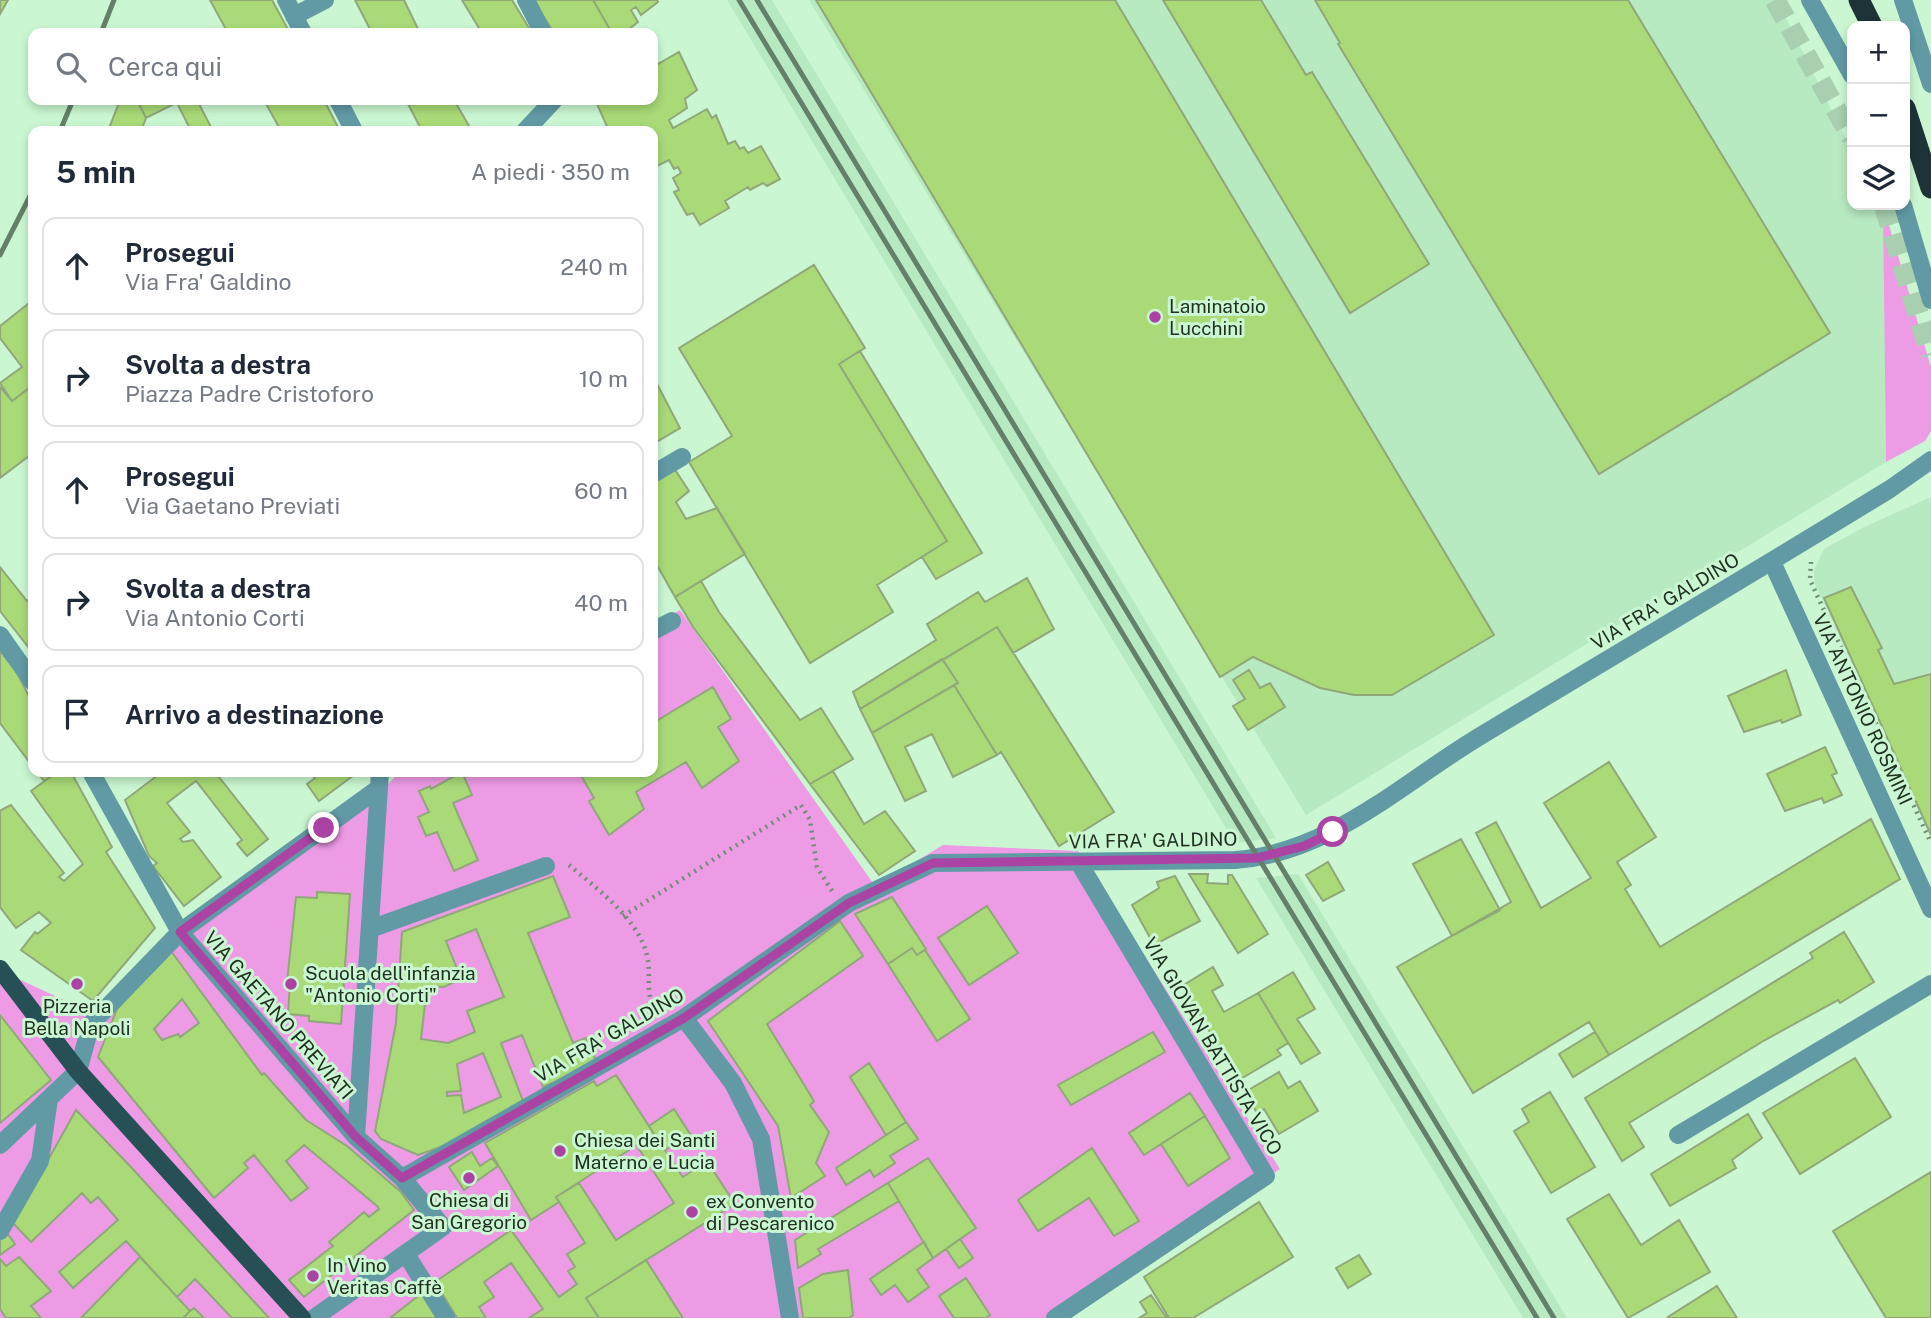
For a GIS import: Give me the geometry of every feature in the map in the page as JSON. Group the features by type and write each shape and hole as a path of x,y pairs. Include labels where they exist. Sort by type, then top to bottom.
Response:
{"highway":[{"path":"1859,0 1870,21"},
{"path":"1876,0 1882,21"},
{"path":"1910,123 1931,188"}],"main road":[{"path":"0,969 78,1071 302,1318"}],"street":[{"path":"300,28 290,8 325,0"},
{"path":"526,0 540,28"},
{"path":"1810,0 1847,66"},
{"path":"1903,0 1931,84"},
{"path":"341,105 351,126"},
{"path":"530,126 549,105"},
{"path":"1904,210 1931,300"},
{"path":"658,471 682,457"},
{"name":"VIA FRA' GALDINO","path":"402,1178 684,1018 842,907 933,863 1079,863 1257,858 1304,846 1358,818 1444,758 1772,562 1890,489 1931,460"},
{"name":"VIA FRA' GALDINO","path":"1890,489 1931,475"},
{"name":"VIA ANTONIO ROSMINI","path":"1772,562 1931,909"},
{"path":"658,628 672,621"},
{"path":"0,635 28,675"},
{"name":"VIA GAETANO PREVIATI","path":"93,777 180,932 356,1137 402,1178 443,1227 406,1254"},
{"path":"2,1142 78,1071 91,1024 180,932 380,780"},
{"path":"356,1137 380,780"},
{"name":"VIA GIOVAN BATTISTA VICO","path":"1055,1318 1266,1176 1079,863"},
{"path":"370,929 546,866"},
{"path":"1678,1135 1931,984"},
{"path":"684,1018 733,1083 761,1139 790,1318"},
{"path":"0,1231 40,1160 49,1098"},
{"path":"314,1318 406,1254 446,1318"}],"path":[{"path":"1815,551 1810,564 1810,580 1931,843"},
{"path":"623,916 801,805 810,820 817,867 842,907"},
{"path":"546,866 563,861 600,892 632,926 647,955 648,998 666,1028"}],"shaded area":[{"path":"727,0 772,0 1276,838 1235,843"},
{"path":"809,0 1777,0 1847,141 1847,210 1881,210 1885,218 1886,462 1306,815"},
{"path":"1883,210 1931,367 1931,431 1925,441 1886,462"},
{"path":"1931,497 1931,838 1814,582 1814,570 1824,549 1864,527"},
{"path":"680,610 875,886 943,845 1078,851 1280,1169 1060,1318 0,1318 0,961 12,976 107,1020 178,927 364,808 395,777 658,777 658,622"},
{"path":"1298,874 1567,1318 1523,1318 1256,878"}],"building":[{"path":"0,0 8,0 0,14"},
{"path":"210,0 272,0 287,28 225,28"},
{"path":"355,0 404,0 418,28 369,28"},
{"path":"462,0 512,0 529,28 479,28"},
{"path":"533,0 593,0 609,28 551,28"},
{"path":"593,0 657,0 658,2 641,15 636,7 631,10 638,22 630,28 609,28"},
{"name":"Laminatoio Lucchini","path":"816,0 1115,0 1494,635 1392,695 1354,695 1320,688 1253,657 1220,677"},
{"path":"1163,0 1261,0 1306,75 1312,72 1429,264 1350,313"},
{"path":"1315,0 1628,0 1830,333 1599,474 1338,44 1340,43"},
{"path":"679,52 697,90 685,99 687,108 669,120 673,128 707,109 712,118 716,115 728,144 735,141 740,149 744,147 748,153 761,146 780,179 767,186 763,183 750,190 748,187 725,201 729,208 700,225 693,213 687,215 674,192 679,190 673,178 681,173 678,167 674,169 669,160 658,166 658,126 607,126 597,105 658,105 658,64"},
{"path":"118,105 140,105 146,118 143,126 110,126"},
{"path":"140,105 172,105 146,118"},
{"path":"178,105 200,105 210,126 188,126"},
{"path":"267,105 327,105 337,126 278,126"},
{"path":"409,105 457,105 469,126 419,126"},
{"path":"814,265 865,348 839,364 947,541 877,585 893,612 810,663 689,462 732,436 679,348"},
{"path":"28,304 28,389 12,401 0,383 22,367 0,338 0,326"},
{"path":"860,351 982,553 936,579 922,557 947,541 839,364"},
{"path":"658,386 680,428 658,441"},
{"path":"0,387 12,401 28,389 28,457 0,478"},
{"path":"672,465 689,491 676,502 686,519 717,508 745,554 675,597 658,567 658,472"},
{"path":"0,567 28,600 28,647 0,611"},
{"path":"1027,578 1054,629 1013,653 997,627 860,709 853,692 936,640 927,624 978,592 985,602"},
{"path":"701,581 719,612 800,720 821,708 853,759 810,784 693,627 675,597"},
{"path":"1851,587 1882,648 1878,650 1894,684 1931,674 1931,835 1824,598"},
{"path":"997,627 1114,812 1059,846 1001,752 997,755 954,685 958,683 943,660"},
{"path":"0,651 16,671 28,694 28,760 0,723"},
{"path":"942,659 958,683 872,733 860,709"},
{"path":"1249,670 1260,688 1270,683 1285,707 1248,730 1233,706 1245,699 1233,680"},
{"path":"1786,670 1801,715 1782,723 1781,720 1744,732 1728,696"},
{"path":"954,685 997,755 953,777 932,734 905,747 926,791 905,801 872,733"},
{"path":"713,687 731,719 718,727 739,761 702,788 686,762 636,792 644,809 609,835 589,801 594,798 582,777 658,777 658,720"},
{"path":"1825,747 1837,773 1832,775 1842,795 1824,803 1822,798 1785,811 1767,774"},
{"path":"1609,762 1656,837 1617,862 1631,885 1625,889 1660,947 1871,819 1900,879 1609,1055 1589,1022 1473,1093 1397,967 1511,902 1476,833 1496,822 1541,908 1591,878 1544,803"},
{"path":"833,771 864,824 885,811 915,851 879,875 810,784"},
{"path":"50,777 74,777 112,847 106,852 155,928 93,1001 21,950 35,932 37,934 51,923 39,912 16,928 0,907 0,811 5,808 11,805 64,873 59,877 64,881 83,864 31,791"},
{"path":"155,777 219,777 268,839 247,856 237,844 242,840 196,781 167,803 190,832 180,839 183,842 193,840 221,877 184,906 153,866 157,863 149,856 125,800"},
{"path":"351,777 319,801 307,784 315,778"},
{"path":"453,777 464,777 472,795 453,803 478,860 454,871 437,832 426,836 418,817 429,812 419,791 430,786 431,789"},
{"path":"1461,839 1500,910 1452,936 1413,864"},
{"path":"1328,862 1344,890 1323,901 1306,875"},
{"path":"1189,874 1208,874 1207,883 1228,884 1228,875 1232,875 1268,934 1238,953"},
{"path":"553,876 570,917 528,933 573,1043 586,1038 598,1065 543,1087 522,1035 501,1043 526,1109 478,1134 418,1155 381,1139 375,1131 396,1023 402,932","holes":["476,929 504,997 467,1011 475,1032 448,1043 421,1039 427,986 444,987 461,979 446,941","483,1053 501,1097 464,1113 461,1095 447,1096 447,1092 461,1091 457,1064"]},
{"path":"1175,876 1200,921 1154,945 1132,905 1159,888 1157,882"},
{"path":"317,892 350,894 341,1024 309,1021 309,1016 288,1014 290,983 287,982 296,897 317,898"},
{"path":"892,897 926,949 917,955 912,948 888,964 855,914"},
{"path":"987,906 1018,953 969,985 938,938"},
{"path":"840,921 863,956 767,1024 814,1101 810,1105 829,1132 816,1163 825,1176 791,1198 778,1126 708,1021"},
{"path":"1844,932 1874,982 1840,1003 1838,1000 1765,1040 1629,1123 1644,1147 1622,1161 1585,1098 1813,958 1810,953"},
{"path":"912,948 917,955 925,950 970,1019 937,1041 888,964"},
{"path":"171,951 262,1075 264,1073 306,1120 347,1146 401,1192 414,1210 304,1297 289,1280 333,1246 329,1242 364,1212 369,1217 379,1209 304,1145 286,1161 308,1188 291,1201 254,1155 244,1163 248,1168 214,1198 98,1057 117,1009","holes":["182,999 199,1023 180,1037 178,1034 162,1040 154,1029"]},
{"path":"1213,967 1223,985 1212,991 1224,1012 1258,993 1288,1043 1277,1050 1281,1055 1239,1080 1182,986"},
{"path":"1293,972 1315,1009 1297,1019 1320,1053 1301,1064 1258,993"},
{"path":"0,1015 51,1080 0,1123"},
{"path":"1153,1032 1165,1052 1071,1105 1058,1085"},
{"path":"1595,1032 1609,1055 1573,1077 1559,1054"},
{"path":"1855,1058 1891,1117 1800,1174 1763,1113"},
{"path":"869,1063 906,1122 886,1135 850,1077"},
{"path":"1279,1072 1288,1088 1300,1081 1318,1111 1279,1134 1264,1109 1257,1113 1245,1092"},
{"name":"Chiesa dei Santi Materno e Lucia","path":"616,1075 654,1134 556,1197 559,1202 531,1220 485,1143 594,1081 597,1086"},
{"path":"1550,1092 1595,1167 1551,1193 1514,1131 1529,1122 1522,1109"},
{"path":"1190,1093 1205,1116 1144,1155 1129,1133"},
{"name":"ex Convento di Pescarenico","path":"674,1109 690,1134 665,1150 683,1177 707,1161 735,1204 586,1298 599,1318 529,1318 543,1309 511,1263 484,1282 494,1297 479,1307 486,1318 457,1318 435,1282 511,1230 559,1297 577,1284 568,1271 575,1267 567,1254 585,1243 556,1197 579,1183 616,1240 674,1203 637,1146 654,1134 649,1126"},
{"path":"76,1110 269,1318 232,1318 195,1279 177,1297 126,1241 73,1288 59,1272 118,1220 98,1197 91,1203 82,1193 31,1242 13,1223"},
{"path":"1748,1114 1762,1138 1732,1160 1736,1168 1670,1206 1651,1174"},
{"path":"1205,1116 1230,1158 1188,1186 1161,1144"},
{"path":"906,1122 918,1139 890,1156 895,1163 874,1177 870,1170 846,1185 836,1168"},
{"path":"1092,1148 1139,1221 1114,1236 1089,1198 1038,1231 1018,1200"},
{"name":"Chiesa di San Gregorio","path":"472,1152 480,1166 492,1158 498,1166 464,1190 449,1167"},
{"path":"928,1158 976,1228 933,1258 888,1183"},
{"path":"1931,1172 1931,1318 1886,1318 1833,1231"},
{"path":"888,1183 899,1201 818,1249 821,1254 798,1268 795,1240"},
{"path":"1609,1194 1641,1245 1679,1220 1710,1272 1628,1318 1567,1219"},
{"path":"1259,1202 1293,1257 1193,1318 1169,1318 1144,1277"},
{"path":"7,1233 15,1244 0,1255 0,1240"},
{"path":"960,1239 973,1258 959,1268 946,1249"},
{"path":"924,1242 933,1258 917,1270 929,1287 908,1302 895,1285 881,1295 870,1279"},
{"path":"1359,1255 1371,1274 1348,1288 1336,1268"},
{"path":"19,1257 51,1291 31,1306 41,1318 6,1318 0,1309 0,1259 6,1266"},
{"path":"140,1257 190,1311 183,1318 81,1318"},
{"path":"646,1260 683,1318 599,1318 586,1298"},
{"path":"848,1270 853,1315 849,1318 803,1318 799,1288 823,1274"},
{"path":"966,1278 990,1315 985,1318 954,1318 939,1296"},
{"path":"1717,1286 1737,1318 1668,1317"},
{"path":"422,1293 438,1318 390,1318"},
{"path":"1151,1295 1167,1318 1139,1318 1147,1313 1140,1302"},
{"path":"194,1308 204,1318 183,1318 190,1311"}],"tunnel":[{"path":"1775,0 1847,129"},
{"path":"1886,210 1931,355"}],"railway":[{"path":"103,28 114,0"},
{"path":"739,0 1537,1318"},
{"path":"757,0 1554,1318"},
{"path":"62,126 71,105"},
{"path":"0,255 28,200"}],"place":[{"name":"Laminatoio Lucchini","path":"1155,317"},
{"name":"Pizzeria Bella Napoli","path":"77,984"},
{"name":"Scuola dell'infanzia \"Antonio Corti\"","path":"291,984"},
{"name":"Chiesa dei Santi Materno e Lucia","path":"560,1151"},
{"name":"Chiesa di San Gregorio","path":"469,1178"},
{"name":"ex Convento di Pescarenico","path":"692,1212"},
{"name":"In Vino Veritas Caffè","path":"313,1276"}],"route":[{"path":"324,828 180,932 356,1137 402,1178 684,1018 849,903 933,863 1235,860 1257,858 1304,846 1333,832"}]}
